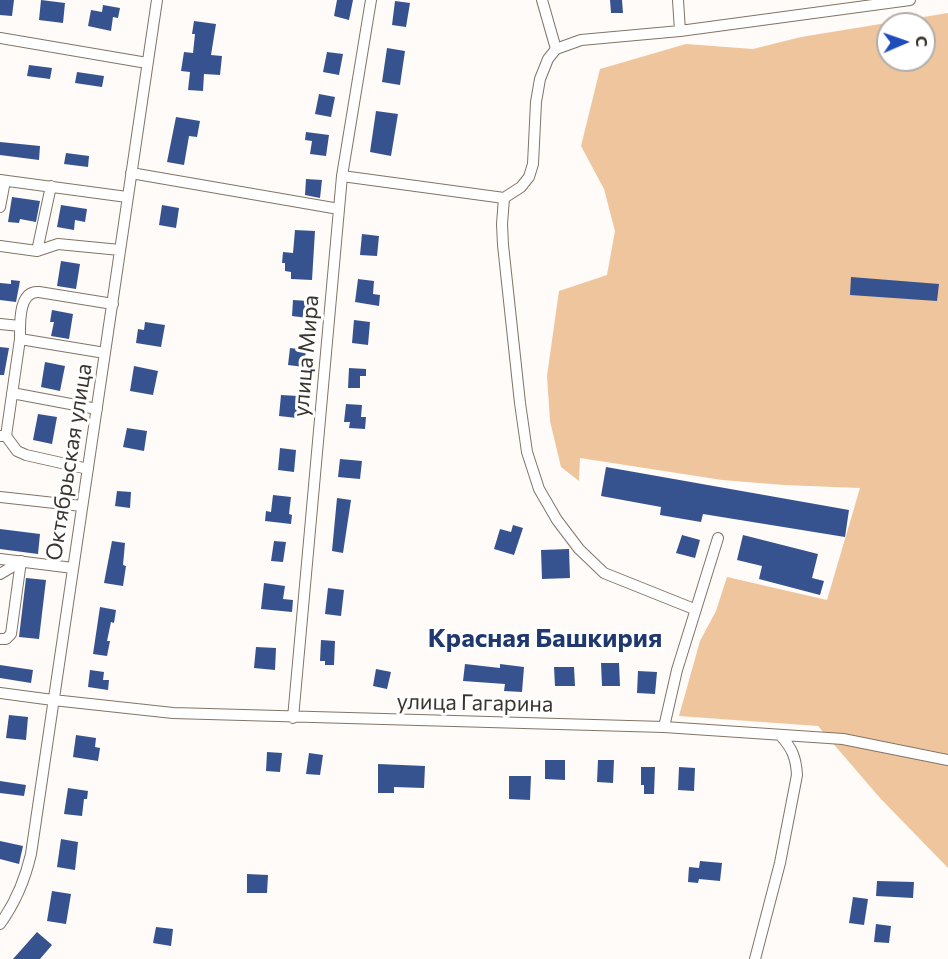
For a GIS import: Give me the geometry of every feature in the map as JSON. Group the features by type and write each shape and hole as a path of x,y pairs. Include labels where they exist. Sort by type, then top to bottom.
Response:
{"street":[{"name":"Октябрьская улица","path":"0,924 14,903 26,878 31,854 156,0"},
{"name":"улица Мира","path":"292,718 342,176 371,0"},
{"path":"542,0 556,49"},
{"path":"678,0 680,31"},
{"path":"342,176 504,198 521,187 529,177 533,165 536,102 540,79 548,59 556,49 581,40 680,31 909,0"},
{"path":"0,38 147,63"},
{"path":"131,172 339,209"},
{"path":"0,207 2,181 127,197"},
{"path":"37,251 51,186"},
{"path":"504,198 503,245 520,403 527,452 539,489 557,520 579,549 604,573 694,609"},
{"path":"0,246 37,251 58,244 120,250"},
{"path":"88,469 26,455 17,451 3,436 12,393 25,299 33,291 113,304"},
{"path":"0,324 20,326"},
{"path":"20,339 105,353"},
{"path":"12,393 97,409"},
{"path":"0,497 82,506"},
{"path":"664,727 694,609 718,538"},
{"path":"0,558 73,568"},
{"path":"0,574 21,561"},
{"path":"0,639 6,639 10,634 21,561"},
{"name":"улица Гагарина","path":"0,693 173,713 664,727 843,739 948,760"},
{"path":"755,959 780,863 797,776 792,748 780,735"}],"shaded area":[{"path":"948,13 948,868 880,798 818,726 679,716 700,641 716,611 727,577 827,600 860,488 722,480 580,458 579,481 561,467 550,421 547,376 559,291 607,275 615,231 604,189 581,146 600,69 686,44 753,49 801,37 876,25 876,72 936,72 936,15"}],"building":[{"path":"0,0 14,0 12,16 0,15"},
{"path":"41,0 65,3 63,23 39,20"},
{"path":"337,0 353,0 349,20 334,16"},
{"path":"610,0 622,0 623,13 611,13"},
{"path":"395,1 410,3 406,27 392,25"},
{"path":"103,5 120,8 118,18 113,17 111,31 88,26 91,10 102,12"},
{"path":"194,21 216,24 211,55 222,56 220,75 204,74 203,91 188,90 190,72 181,71 184,52 193,53"},
{"path":"387,48 405,51 400,85 382,82"},
{"path":"327,52 343,54 339,75 323,72"},
{"path":"29,65 52,68 50,79 27,76"},
{"path":"77,72 104,76 102,87 75,83"},
{"path":"319,94 335,97 331,117 315,114"},
{"path":"376,111 398,114 391,156 370,152"},
{"path":"176,117 200,121 197,137 189,136 184,165 167,162"},
{"path":"306,132 329,135 326,156 310,154 312,141 305,140"},
{"path":"0,142 40,146 39,160 0,155"},
{"path":"66,153 89,156 88,167 64,164"},
{"path":"306,179 322,180 320,198 305,195"},
{"path":"12,197 40,201 36,222 20,219 19,223 8,222"},
{"path":"61,205 87,209 85,222 75,220 74,230 57,227"},
{"path":"162,205 179,208 176,228 159,225"},
{"path":"295,230 315,231 312,280 291,279 291,272 285,271 285,263 282,263 283,252 293,253"},
{"path":"362,234 379,236 377,256 360,255"},
{"path":"61,261 80,264 76,289 57,286"},
{"path":"851,277 939,284 937,301 850,295"},
{"path":"358,279 374,281 373,294 380,295 379,306 355,302"},
{"path":"11,280 20,281 16,302 0,300 0,283 11,284"},
{"path":"293,300 309,301 308,318 292,316"},
{"path":"52,310 73,314 69,339 51,336 54,322 50,322"},
{"path":"354,320 370,322 368,345 352,343"},
{"path":"145,322 165,325 161,347 136,343 138,329 144,330"},
{"path":"0,347 9,348 4,375 0,375"},
{"path":"290,348 306,350 304,367 288,365"},
{"path":"45,362 65,366 60,391 41,387"},
{"path":"134,366 158,371 153,395 130,391"},
{"path":"349,368 366,369 366,376 360,376 360,388 348,388"},
{"path":"281,395 298,396 297,418 279,416"},
{"path":"346,404 362,405 361,417 366,417 365,429 349,428 350,422 344,422"},
{"path":"38,414 57,417 52,444 33,440"},
{"path":"127,428 147,431 144,451 123,447"},
{"path":"280,448 296,450 294,472 278,470"},
{"path":"340,459 362,461 360,479 338,477"},
{"path":"606,467 849,510 845,537 703,514 701,522 660,515 661,507 601,496"},
{"path":"117,491 131,492 130,508 115,506"},
{"path":"273,495 291,497 289,514 292,515 291,524 265,521 266,511 271,512"},
{"path":"337,498 351,500 343,553 332,551"},
{"path":"513,525 523,528 514,555 494,549 500,529 511,532"},
{"path":"0,529 40,534 38,554 0,549"},
{"path":"682,535 700,540 695,558 676,553"},
{"path":"743,535 818,554 812,578 824,581 820,595 759,579 762,566 737,560"},
{"path":"112,541 125,543 123,565 126,566 123,586 104,583"},
{"path":"274,541 286,542 283,562 271,561"},
{"path":"569,549 570,578 542,579 541,550"},
{"path":"26,578 46,580 39,639 19,637"},
{"path":"264,583 285,586 283,599 293,600 292,612 261,609"},
{"path":"328,588 344,590 341,616 325,614"},
{"path":"100,607 116,610 107,641 110,641 107,656 93,654"},
{"path":"321,640 335,641 334,665 325,665 325,661 320,661"},
{"path":"256,647 276,648 275,670 254,668"},
{"path":"601,663 619,663 620,686 602,686"},
{"path":"465,664 500,668 500,664 524,667 522,692 504,691 505,684 463,681"},
{"path":"0,665 33,670 31,683 0,678"},
{"path":"554,667 574,667 575,686 555,686"},
{"path":"376,669 391,672 387,689 373,686"},
{"path":"90,670 104,672 103,680 109,680 108,690 88,687"},
{"path":"638,671 657,672 655,694 637,693"},
{"path":"9,715 28,717 26,740 6,738"},
{"path":"76,735 96,738 95,747 100,748 98,761 73,757"},
{"path":"267,752 282,753 280,772 266,771"},
{"path":"309,753 323,755 320,775 306,774"},
{"path":"545,760 565,760 565,780 545,779"},
{"path":"598,760 614,760 613,783 597,782"},
{"path":"378,764 425,766 424,788 394,787 394,793 378,793"},
{"path":"641,767 655,767 654,794 644,794 644,785 641,785"},
{"path":"679,767 695,768 694,791 678,790"},
{"path":"509,776 531,776 530,800 509,799"},
{"path":"0,781 26,785 24,796 0,793"},
{"path":"68,788 88,791 87,799 84,799 82,816 64,814"},
{"path":"61,839 78,842 75,870 57,867"},
{"path":"0,841 23,846 19,864 0,859"},
{"path":"700,861 722,863 720,881 699,879 698,883 688,882 689,867 699,868"},
{"path":"247,874 268,875 267,893 247,893"},
{"path":"877,881 914,882 913,898 876,896"},
{"path":"52,891 71,894 66,924 47,921"},
{"path":"853,897 868,899 864,925 849,923"},
{"path":"876,924 891,926 889,943 874,942"},
{"path":"156,927 173,929 171,946 153,943"},
{"path":"37,932 52,945 40,959 13,959"}],"district":[{"name":"Красная Башкирия","path":"545,638"}]}
